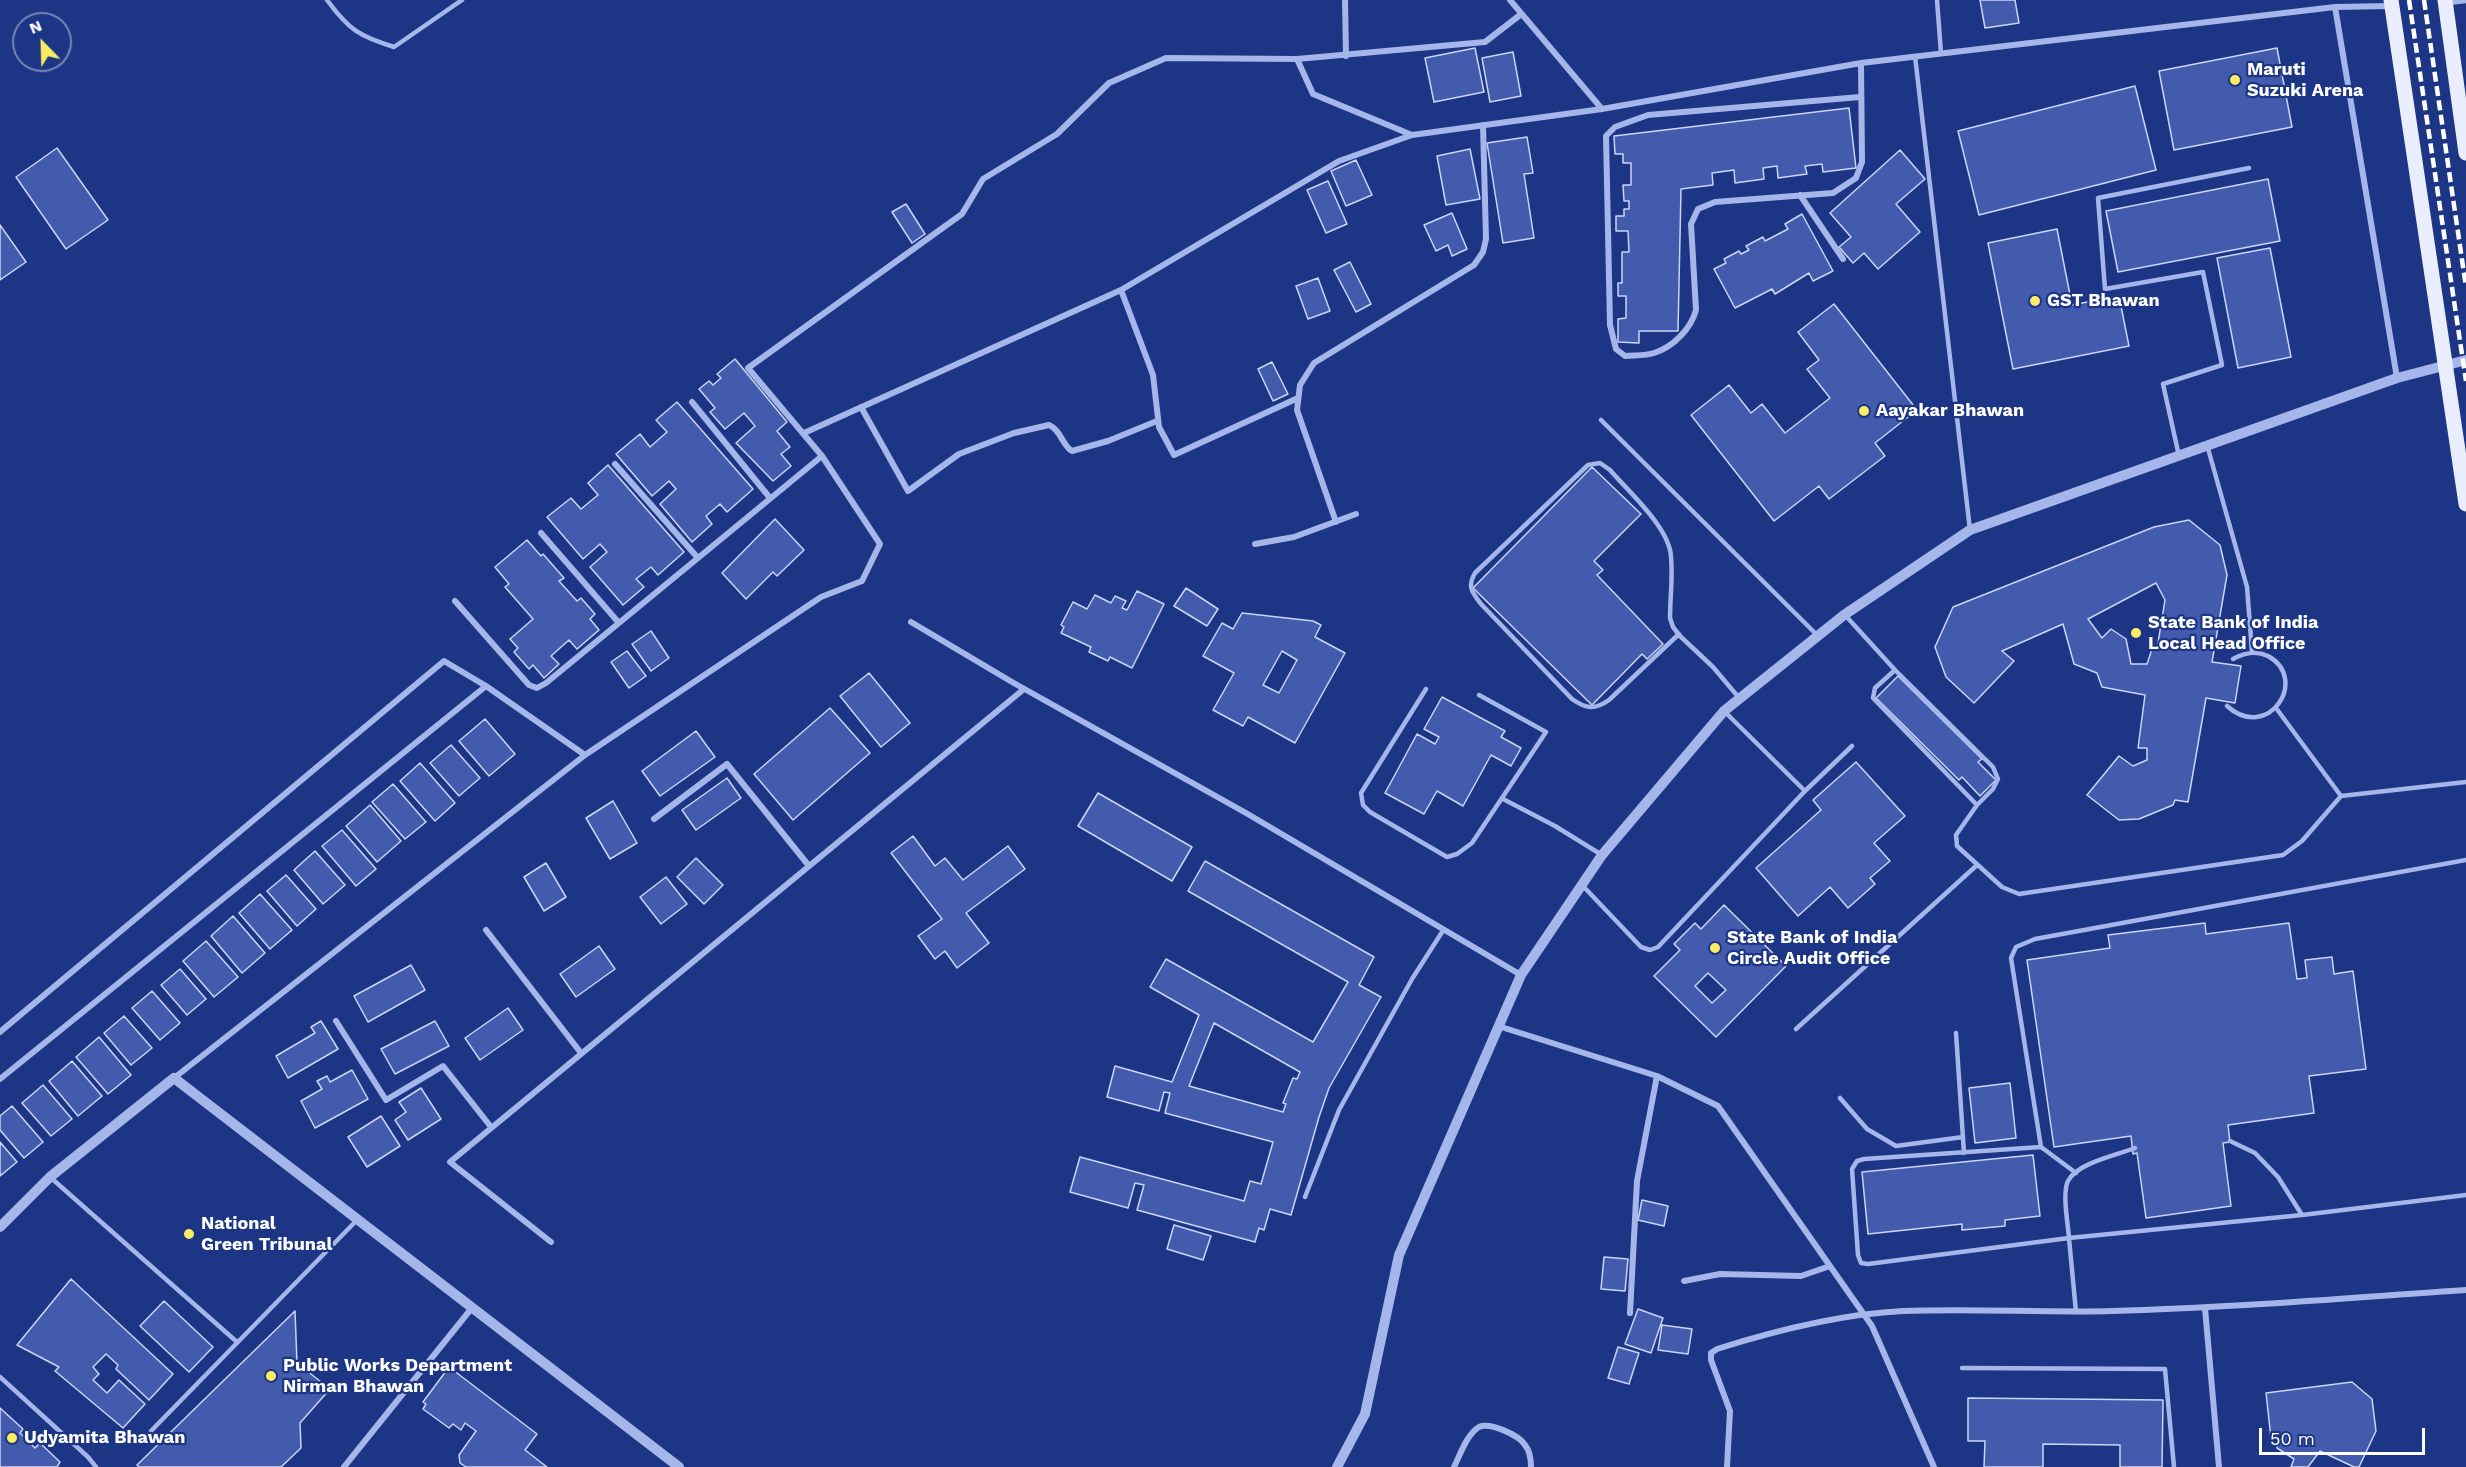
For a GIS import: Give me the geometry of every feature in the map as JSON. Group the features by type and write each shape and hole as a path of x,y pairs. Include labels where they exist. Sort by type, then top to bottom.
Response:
{"main road":[{"path":"2445,2 2466,153"},
{"path":"2392,3 2466,504"}],"street":[{"path":"1345,0 1346,56"},
{"path":"1510,0 1520,15 1602,109"},
{"path":"804,433 1121,290 1339,161 1412,135 1602,109 1861,63 2335,7 2392,3"},
{"path":"2335,7 2397,378"},
{"path":"0,1227 50,1177 585,755 821,597 862,581 880,544 822,456 748,368 962,214 983,179 1057,134 1109,83 1166,58 1297,59 1485,42 1520,15"},
{"path":"1297,59 1313,94 1412,135"},
{"path":"1860,98 1648,115 1615,127 1606,136 1610,325 1616,349 1625,356 1654,353 1678,339 1693,323 1696,310 1691,224 1698,209 1715,202 1833,193 1856,178 1862,162 1861,63"},
{"path":"1336,522 1297,410 1300,385 1314,363 1474,265 1483,252 1486,239 1483,125"},
{"path":"1800,195 1843,259"},
{"path":"1121,290 1153,375 1157,391 1158,422 1170,452 1174,455 1298,398"},
{"path":"1337,1467 1365,1414 1399,1255 1521,975 1602,855 1724,711 1844,615 1970,530 2397,378 2466,360"},
{"path":"692,402 770,498"},
{"path":"861,407 908,491 959,454 1014,434 1049,425 1056,430 1067,448 1072,451 1108,441 1158,422"},
{"path":"455,601 529,685 537,688 822,456"},
{"path":"615,464 698,558"},
{"path":"1255,544 1294,537 1356,514"},
{"path":"541,533 619,623"},
{"path":"911,622 1024,689 1246,813 1521,975"},
{"path":"0,1032 444,662 486,686 585,755"},
{"path":"0,1079 486,686"},
{"path":"551,1242 450,1162 1024,689"},
{"path":"654,819 727,764 809,866"},
{"path":"486,930 581,1053"},
{"path":"336,1021 386,1100 443,1066 491,1127"},
{"path":"1498,1026 1657,1076 1718,1106 1872,1326 1934,1467"},
{"path":"1630,1313 1637,1181 1657,1076"},
{"path":"174,1078 678,1467"},
{"path":"1684,1281 1720,1274 1801,1276 1830,1266"},
{"path":"1727,1467 1730,1411 1711,1360 1711,1353 1767,1333 1864,1314 1904,1311 2076,1312 2205,1308 2466,1290"},
{"path":"2205,1308 2219,1467"},
{"path":"344,1467 471,1309"},
{"path":"1454,1467 1473,1432 1481,1426 1491,1424 1524,1442 1529,1452 1531,1467"}],"lane":[{"path":"327,0 341,20 363,37 394,47 462,0"},
{"path":"1937,0 1941,53"},
{"path":"2445,2 2466,2"},
{"path":"1916,56 1970,530"},
{"path":"2179,456 2163,384 2222,365 2203,272 2105,290 2098,198 2249,168"},
{"path":"1601,420 1818,636"},
{"path":"2207,445 2247,587 2252,652"},
{"path":"1678,634 1609,700 1599,707 1589,708 1572,699 1506,630 1471,591 1470,583 1475,573 1588,465 1600,463 1610,470 1657,523 1666,541 1672,555 1670,618 1673,627 1713,667 1740,699"},
{"path":"1844,615 1993,767 1998,779 1993,789 1977,805 1956,836 1957,846 1976,866 2002,886 2019,894 2283,855 2302,841 2341,796 2466,782"},
{"path":"2227,706 2235,713 2245,717 2256,718 2267,715 2282,699 2285,688 2285,678 2273,659 2252,652 2233,659"},
{"path":"1895,669 1875,688 1873,698 1977,805"},
{"path":"1426,689 1362,794 1363,805 1370,812 1447,856 1457,854 1472,843 1546,732 1479,695"},
{"path":"2276,708 2341,796"},
{"path":"1724,711 1805,791"},
{"path":"1582,885 1641,947 1650,950 1658,947 1805,791 1852,746"},
{"path":"1503,799 1555,826 1602,855"},
{"path":"2041,1147 2011,958 2016,948 2035,939 2466,860"},
{"path":"1796,1029 1976,866"},
{"path":"1305,1197 1339,1110 1412,979 1444,930"},
{"path":"1956,1033 1964,1152"},
{"path":"1840,1098 1867,1129 1896,1146 1963,1137"},
{"path":"2230,1141 2255,1153 2278,1177 2302,1215"},
{"path":"2076,1173 2041,1147 1857,1161 1852,1169 1858,1255 1861,1263 2466,1195"},
{"path":"2076,1312 2066,1207 2068,1181 2082,1167 2135,1149"},
{"path":"50,1177 237,1342"},
{"path":"151,1431 357,1220"},
{"path":"1962,1368 2164,1369 2174,1467"},
{"path":"0,1377 88,1457 96,1467"}],"building":[{"path":"1980,0 2015,0 2019,23 1985,28"},
{"path":"1475,48 1484,92 1434,102 1425,58"},
{"path":"2277,48 2292,127 2174,150 2159,71"},
{"path":"1513,52 1521,96 1490,102 1482,58"},
{"path":"2135,86 2156,170 1979,215 1958,131"},
{"path":"1849,108 1856,168 1823,172 1822,164 1805,166 1807,174 1778,178 1777,166 1763,168 1764,179 1735,183 1734,170 1712,173 1713,185 1681,189 1678,331 1639,331 1639,343 1618,342 1618,319 1626,318 1626,296 1618,296 1618,283 1622,283 1622,252 1629,252 1628,231 1616,231 1616,216 1624,216 1624,209 1629,209 1629,201 1624,201 1623,185 1631,185 1631,163 1623,163 1623,154 1615,154 1614,136"},
{"path":"1527,137 1533,173 1524,174 1534,238 1503,243 1487,143"},
{"path":"57,148 108,220 66,249 16,177"},
{"path":"1470,149 1480,199 1446,205 1437,156"},
{"path":"1900,150 1925,179 1896,204 1920,232 1878,269 1864,253 1853,263 1839,247 1851,237 1830,213"},
{"path":"1356,160 1372,195 1346,206 1331,171"},
{"path":"2268,179 2280,241 2118,272 2106,211"},
{"path":"1328,181 1347,224 1326,233 1307,190"},
{"path":"906,204 925,234 912,243 892,212"},
{"path":"1452,213 1467,249 1452,256 1448,245 1436,251 1424,225"},
{"path":"1802,214 1833,271 1813,281 1809,273 1775,294 1772,289 1735,308 1714,269 1726,263 1724,259 1739,251 1741,254 1749,250 1746,246 1763,237 1765,241 1788,229 1785,224"},
{"path":"0,225 26,262 0,280"},
{"name":"GST Bhawan","path":"2057,229 2072,305 2119,296 2129,346 2013,369 1988,243"},
{"path":"2270,248 2291,357 2238,368 2217,258"},
{"path":"1350,262 1371,304 1356,312 1334,270"},
{"path":"1318,278 1330,311 1308,319 1296,286"},
{"name":"Aayakar Bhawan","path":"1834,304 1917,410 1875,443 1885,456 1829,499 1819,486 1774,521 1691,415 1729,385 1751,413 1762,404 1785,433 1830,398 1807,369 1819,360 1798,332"},
{"path":"735,359 787,422 777,431 790,447 781,454 791,466 773,481 736,443 755,426 744,413 725,429 710,412 715,408 699,389 709,381 713,385 721,378 717,374"},
{"path":"1272,362 1288,394 1273,401 1258,369"},
{"path":"677,402 753,489 727,512 720,504 706,516 712,524 692,542 660,504 676,489 669,481 652,496 616,454 640,434 650,447 667,432 656,420"},
{"path":"608,465 684,552 658,575 651,567 636,579 644,587 623,605 590,567 607,552 600,544 583,559 547,517 571,498 581,509 598,495 588,483"},
{"path":"1592,467 1641,514 1594,561 1603,570 1597,575 1663,644 1647,659 1642,654 1592,705 1473,588"},
{"path":"775,519 804,550 777,576 773,572 746,599 722,573"},
{"path":"2189,520 2220,545 2227,575 2212,662 2241,666 2235,703 2206,698 2188,802 2175,800 2173,805 2139,819 2119,820 2087,795 2119,756 2133,766 2147,760 2147,748 2138,748 2145,695 2102,687 2097,673 2074,664 2063,624 2002,651 2014,661 1974,703 1946,677 1935,647 1953,607 2154,527","holes":["2156,583 2165,600 2157,649 2152,649 2147,664 2131,664 2126,639 2111,629 2102,638 2088,619"]},
{"path":"527,540 564,578 559,581 577,601 581,598 595,614 590,619 599,630 577,649 569,640 551,656 559,664 544,678 533,665 529,669 514,652 518,648 510,639 533,619 505,587 509,584 495,567"},
{"path":"1186,588 1218,609 1207,626 1174,606"},
{"path":"1137,591 1164,604 1132,668 1110,657 1108,661 1089,652 1091,647 1061,633 1064,627 1061,625 1073,602 1087,609 1095,595 1111,603 1115,596 1126,601 1122,608 1127,610"},
{"path":"1242,613 1313,621 1321,625 1315,637 1345,653 1295,743 1248,717 1243,726 1213,710 1234,673 1203,656 1222,623 1233,629","holes":["1282,651 1297,660 1279,693 1263,685"]},
{"path":"651,631 669,658 651,671 632,644"},
{"path":"627,651 646,676 629,688 611,662"},
{"path":"869,673 910,723 881,747 840,696"},
{"path":"1898,676 1982,759 1978,762 1996,780 1980,796 1962,777 1959,780 1876,698"},
{"path":"1442,697 1505,731 1501,737 1521,748 1511,766 1491,755 1463,806 1437,791 1424,814 1385,793 1417,734 1435,744 1439,737 1424,729"},
{"path":"830,708 870,753 793,820 754,774"},
{"path":"485,719 515,754 489,776 459,741"},
{"path":"696,731 715,757 660,796 642,771"},
{"path":"451,745 480,778 459,796 430,763"},
{"path":"1856,762 1905,816 1874,843 1890,861 1870,878 1875,884 1848,908 1830,887 1798,916 1756,868 1821,810 1813,800"},
{"path":"420,763 455,803 435,821 400,781"},
{"path":"727,778 741,798 696,830 682,810"},
{"path":"393,784 426,822 405,839 372,802"},
{"path":"1098,793 1192,847 1172,881 1078,826"},
{"path":"613,801 637,843 610,859 586,818"},
{"path":"370,805 401,841 377,862 346,826"},
{"path":"342,830 376,869 356,886 322,846"},
{"path":"913,836 935,866 945,858 963,880 1008,846 1025,869 966,913 989,943 957,968 945,951 935,959 918,936 942,919 891,853"},
{"path":"315,851 345,885 323,904 294,870"},
{"path":"696,858 723,885 704,904 677,877"},
{"path":"1205,861 1374,957 1359,985 1381,997 1329,1088 1291,1215 1270,1209 1264,1230 1259,1228 1255,1242 1137,1210 1144,1185 1135,1183 1128,1208 1070,1192 1080,1157 1244,1201 1250,1181 1261,1184 1273,1142 1165,1113 1170,1093 1164,1092 1159,1111 1107,1097 1115,1066 1172,1082 1199,1015 1150,987 1166,959 1313,1042 1348,982 1188,891","holes":["1214,1023 1300,1072 1297,1079 1293,1078 1283,1103 1286,1104 1283,1112 1189,1086"]},
{"path":"546,863 566,897 544,911 524,877"},
{"path":"286,875 316,909 297,926 267,891"},
{"path":"666,877 687,904 661,924 640,897"},
{"path":"260,894 292,930 270,949 239,913"},
{"path":"1724,905 1786,966 1716,1037 1654,976 1680,950 1674,944 1695,923 1701,929","holes":["1708,973 1726,990 1712,1003 1695,986"]},
{"path":"233,916 265,953 242,973 211,936"},
{"path":"2205,923 2206,934 2289,923 2297,979 2307,978 2305,960 2332,957 2334,974 2353,971 2366,1069 2309,1076 2314,1113 2228,1125 2230,1142 2223,1143 2231,1206 2146,1218 2137,1153 2133,1154 2131,1136 2054,1147 2027,960 2110,948 2108,935"},
{"path":"206,941 238,977 214,997 183,961"},
{"path":"599,946 615,969 576,997 560,974"},
{"path":"411,965 425,990 368,1022 354,996"},
{"path":"180,969 206,999 187,1015 161,985"},
{"path":"152,991 180,1023 160,1040 132,1008"},
{"path":"508,1008 523,1030 480,1060 465,1038"},
{"path":"124,1016 152,1048 131,1065 104,1033"},
{"path":"321,1021 338,1049 288,1078 276,1056 315,1033 311,1027"},
{"path":"435,1021 449,1046 395,1074 381,1049"},
{"path":"99,1037 131,1075 108,1094 76,1057"},
{"path":"72,1061 102,1096 78,1116 49,1081"},
{"path":"352,1070 368,1099 315,1128 301,1101 322,1089 317,1081 327,1076 330,1082"},
{"path":"2010,1083 2016,1138 1975,1143 1969,1088"},
{"path":"43,1085 72,1119 51,1136 22,1103"},
{"path":"421,1088 441,1119 408,1140 395,1120 406,1112 399,1102"},
{"path":"12,1106 43,1142 24,1158 0,1130 0,1116"},
{"path":"381,1116 400,1146 367,1167 348,1137"},
{"path":"0,1142 17,1162 0,1176"},
{"path":"2033,1155 2040,1216 2005,1220 2005,1226 1962,1230 1962,1224 1868,1234 1862,1172"},
{"path":"1642,1200 1668,1206 1664,1226 1638,1220"},
{"path":"1174,1225 1211,1236 1203,1260 1167,1249"},
{"path":"1604,1257 1628,1259 1625,1291 1601,1289"},
{"path":"71,1279 173,1374 149,1400 116,1369 118,1365 106,1354 93,1367 99,1374 93,1380 107,1393 119,1380 145,1404 123,1428 55,1371 59,1367 17,1345"},
{"path":"164,1301 213,1347 189,1372 140,1326"},
{"path":"1638,1309 1663,1318 1651,1353 1625,1344"},
{"name":"Public Works Department Nirman Bhawan","path":"295,1311 297,1363 330,1389 300,1423 301,1448 281,1467 139,1467 137,1465"},
{"path":"1662,1325 1692,1329 1688,1354 1658,1350"},
{"path":"1618,1347 1639,1353 1629,1384 1608,1378"},
{"path":"449,1367 537,1434 525,1450 547,1467 466,1467 460,1463 459,1455 476,1431 465,1423 461,1430 453,1424 449,1428 423,1409 426,1404 423,1402"},
{"path":"2352,1382 2372,1399 2376,1431 2359,1467 2354,1467 2320,1451 2308,1467 2291,1467 2294,1459 2277,1448 2277,1437 2271,1438 2266,1393"},
{"path":"1968,1398 2163,1400 2162,1467 2120,1467 2120,1445 2043,1444 2043,1467 1984,1467 1985,1441 1968,1441"},
{"name":"Udyamita Bhawan","path":"0,1408 23,1429 20,1433 35,1448 40,1443 60,1462 57,1467 0,1467"}],"railway":[{"path":"2409,0 2466,381"},
{"path":"2424,0 2466,287"}],"place":[{"name":"Maruti Suzuki Arena","path":"2235,80"},
{"name":"GST Bhawan","path":"2035,301"},
{"name":"Aayakar Bhawan","path":"1864,411"},
{"name":"State Bank of India Local Head Office","path":"2136,633"},
{"name":"State Bank of India Circle Audit Office","path":"1715,948"},
{"name":"National Green Tribunal","path":"189,1234"},
{"name":"Public Works Department Nirman Bhawan","path":"271,1376"},
{"name":"Udyamita Bhawan","path":"12,1438"}]}
